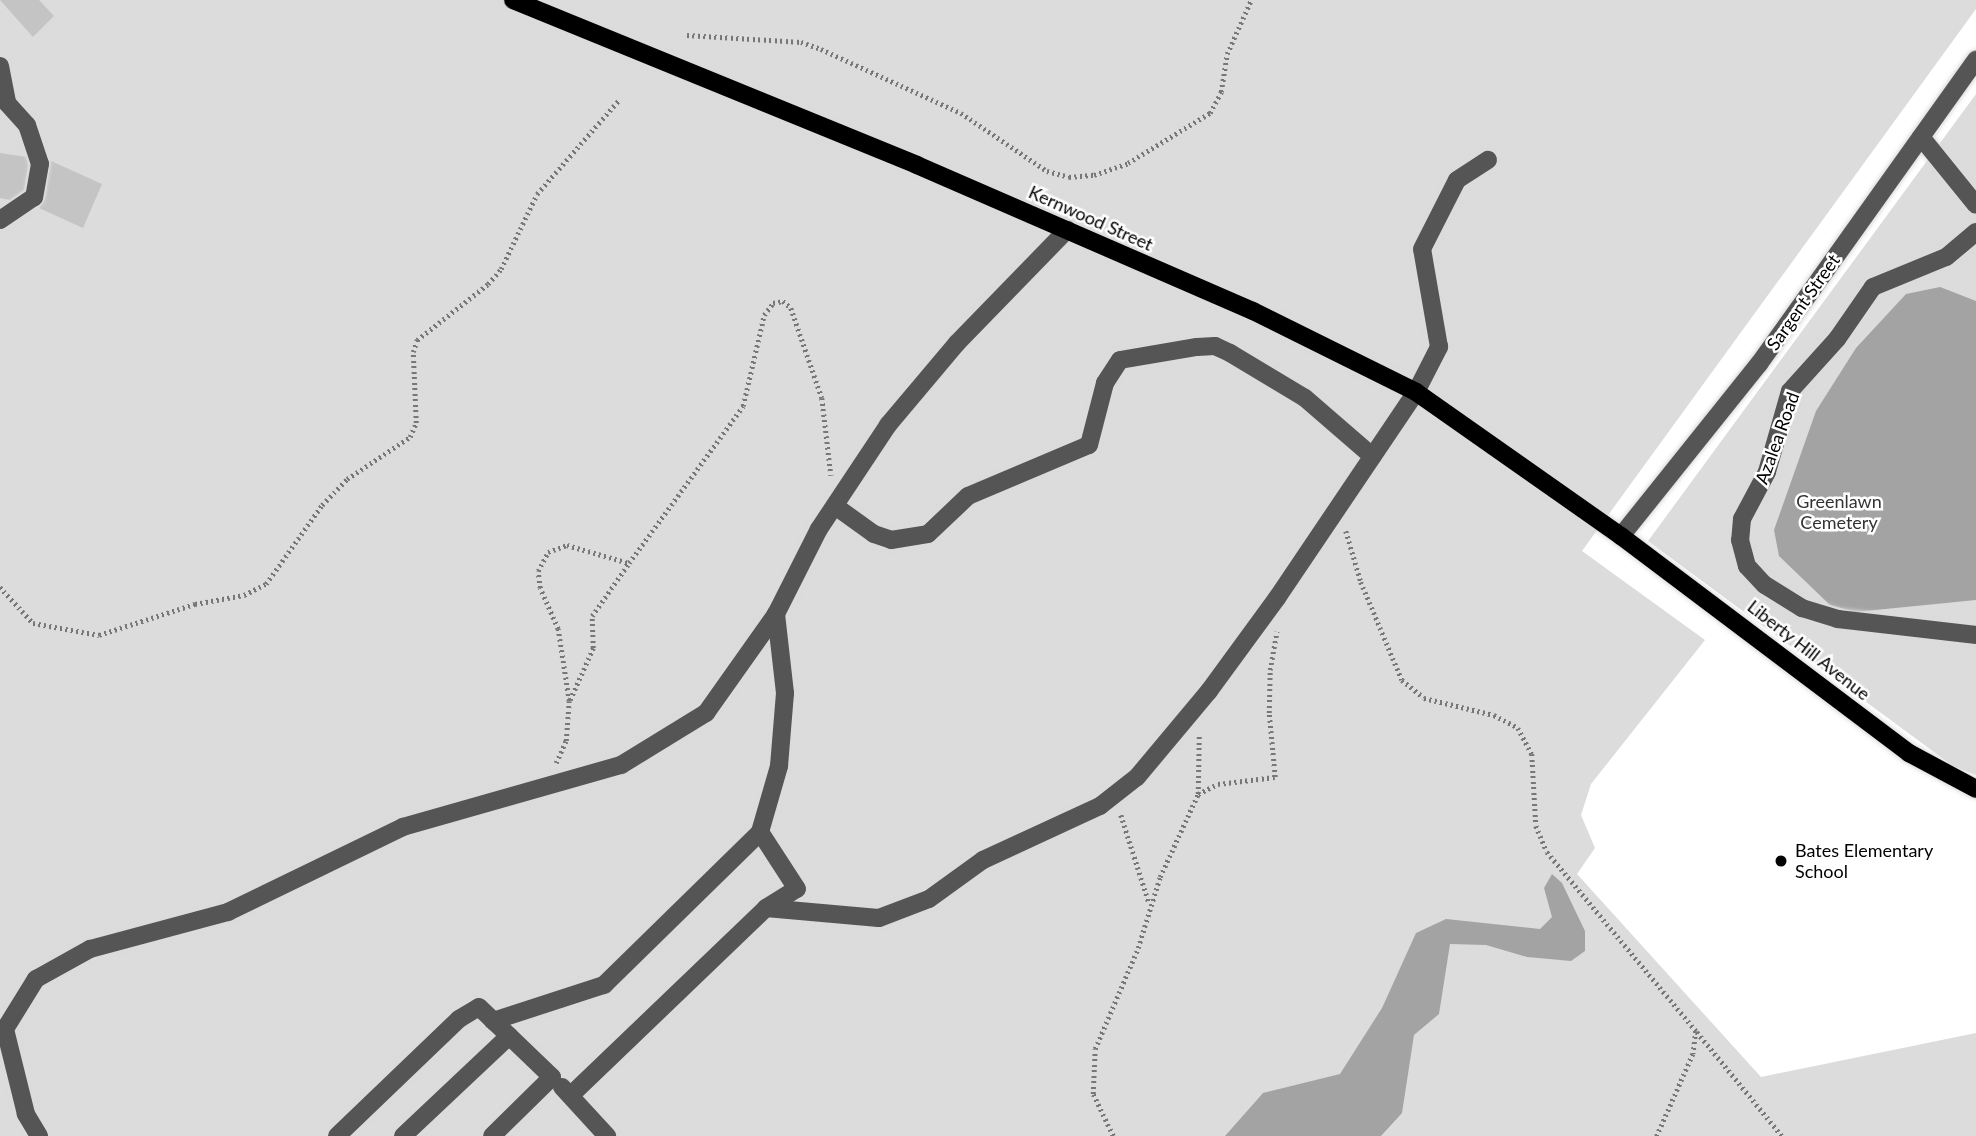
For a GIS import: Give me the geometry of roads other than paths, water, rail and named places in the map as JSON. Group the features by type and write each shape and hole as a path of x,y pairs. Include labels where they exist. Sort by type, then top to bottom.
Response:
{"main road":[{"name":"Kernwood Street","path":"513,0 542,6 1253,311 1416,393 1621,536"},
{"name":"Liberty Hill Avenue","path":"1621,536 1909,753 1976,789"}],"street":[{"name":"Sargent Street","path":"1621,536 1759,364 1976,60"},
{"path":"0,66 8,103 27,125 40,164 34,197 0,220"},
{"path":"1921,137 1976,205"},
{"path":"766,908 879,918 929,899 983,860 1100,806 1137,777 1200,702 1277,598 1416,393 1438,347 1439,327 1422,249 1457,180 1488,160"},
{"path":"39,1136 26,1114 5,1029 6,1016 36,979 90,949 228,912 403,827 621,765 706,713 776,614 835,506 888,425 948,353 1067,230"},
{"name":"Azalea Road","path":"1976,232 1946,257 1873,287 1837,340 1790,391 1767,472 1742,519 1740,540 1747,566 1765,585 1802,608 1838,619 1976,635"},
{"path":"835,506 874,534 891,540 928,534 968,496 1089,445 1105,383 1120,360 1197,347 1215,346 1305,398 1373,456"},
{"path":"493,1021 604,985 760,832 779,766 783,718 776,614"},
{"path":"571,1095 766,908 797,889 760,832"},
{"path":"337,1136 459,1019 479,1007 571,1095 607,1136"},
{"path":"403,1136 509,1036"},
{"path":"492,1136 552,1077"}],"place":[{"name":"Bates Elementary School","path":"1781,861"}],"park label":[{"name":"Greenlawn Cemetery","path":"1839,512"}]}
